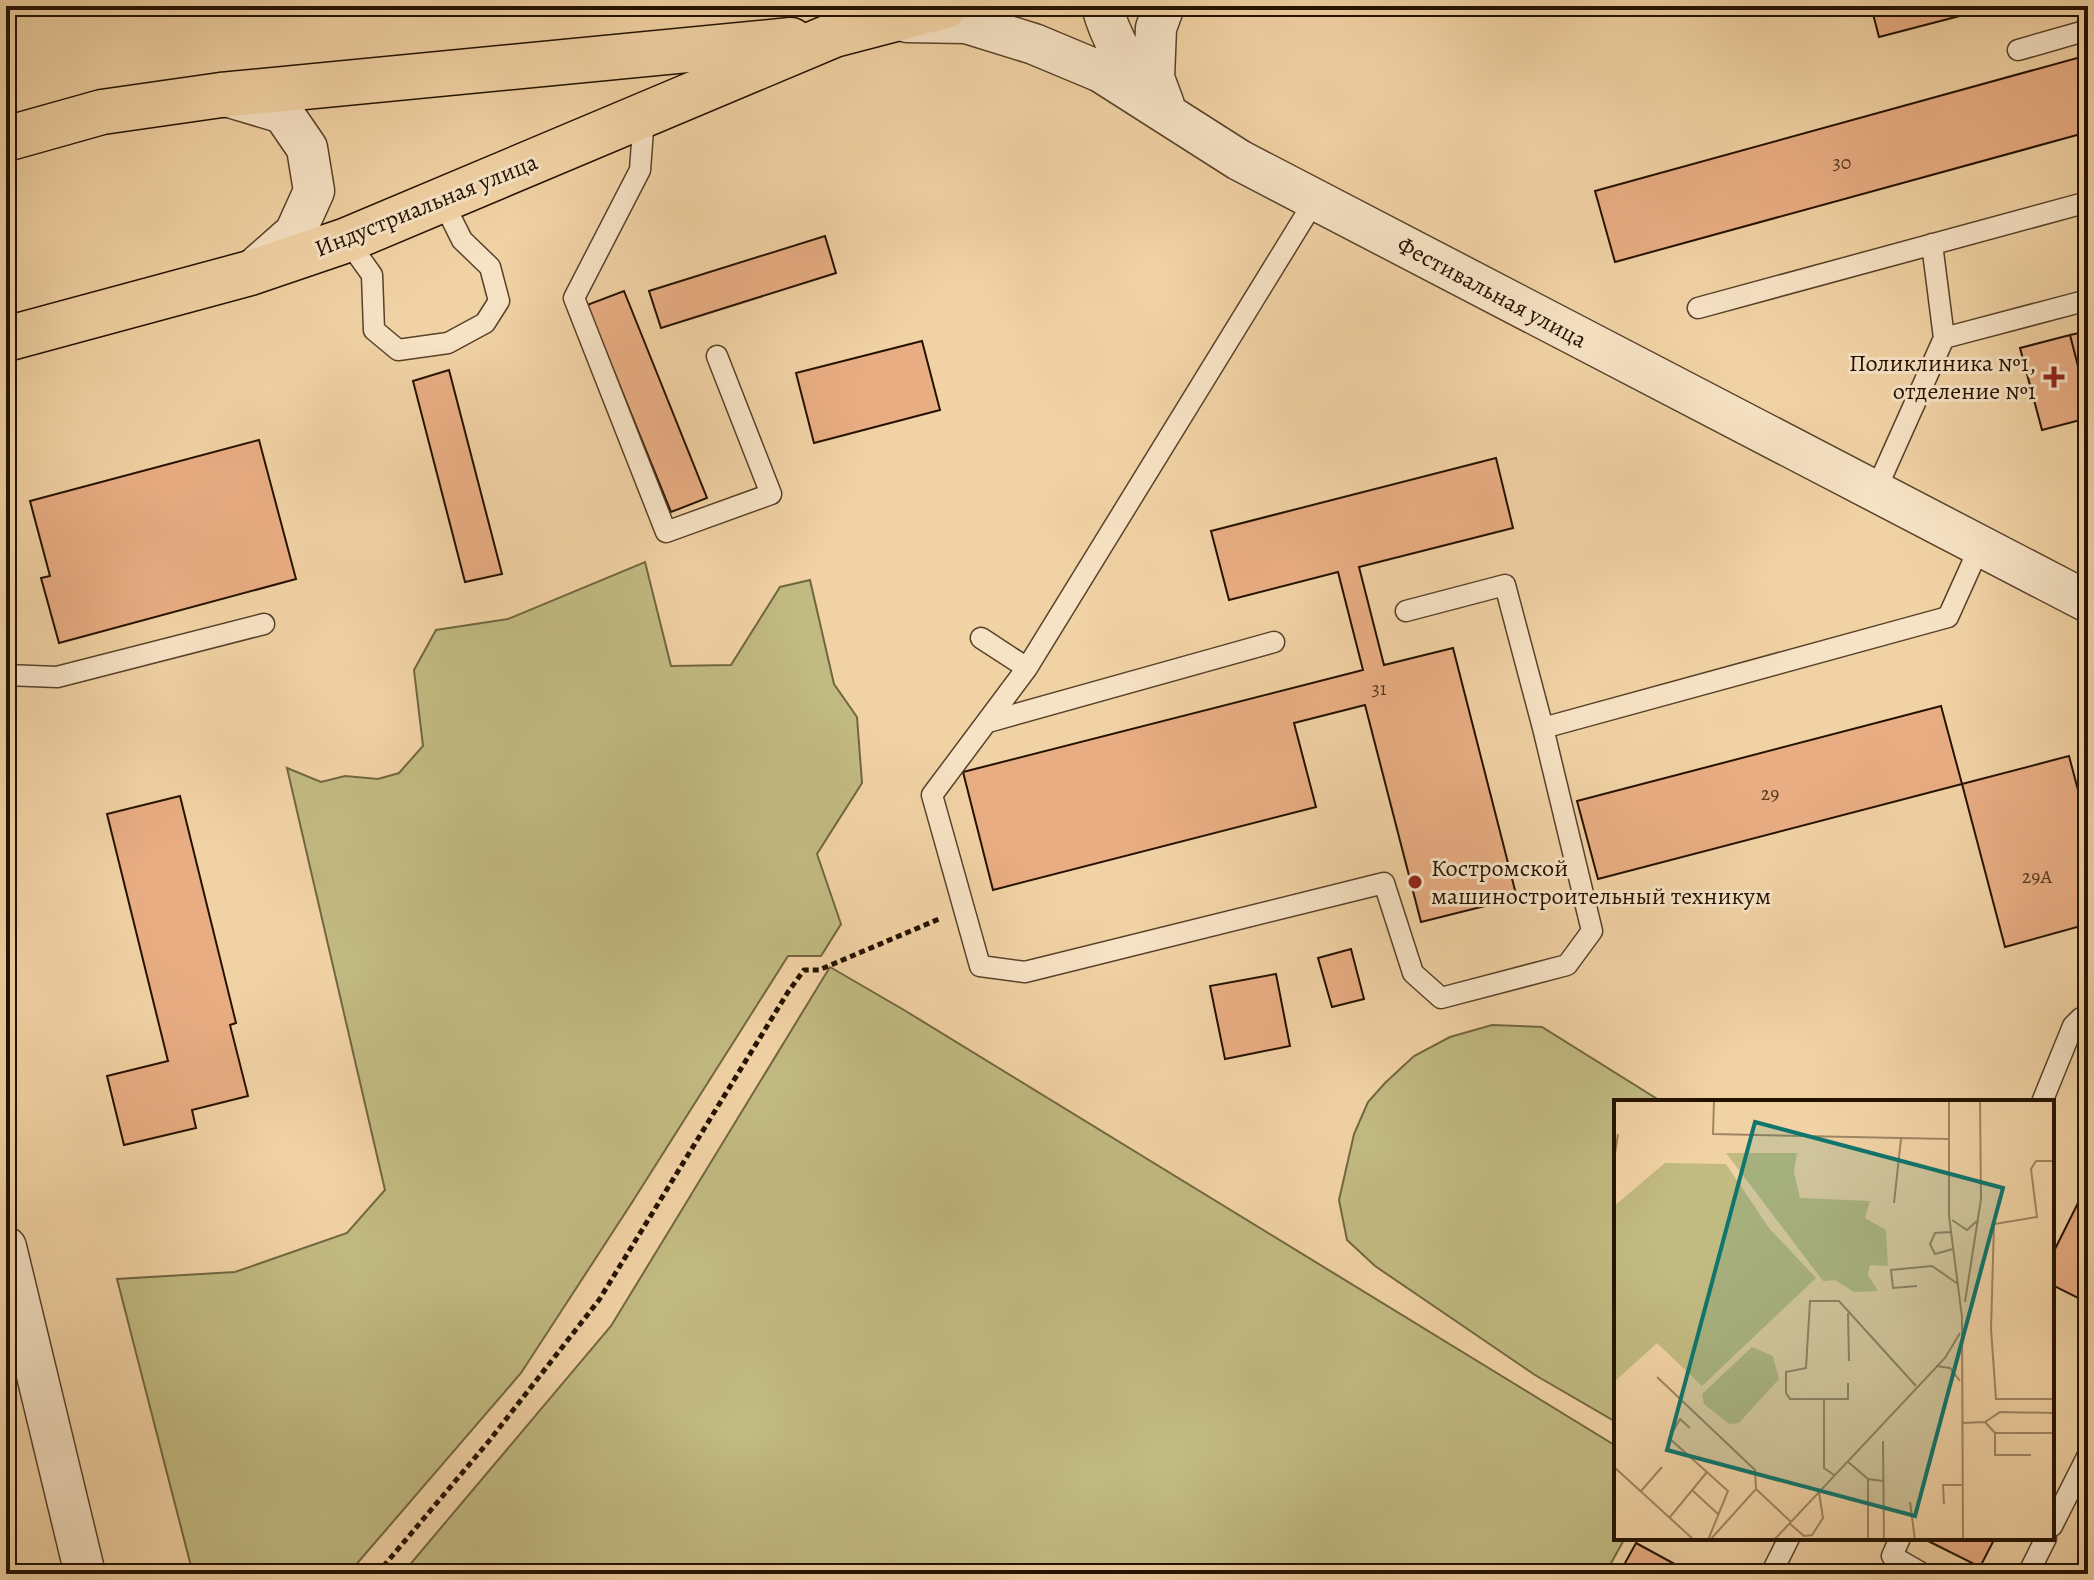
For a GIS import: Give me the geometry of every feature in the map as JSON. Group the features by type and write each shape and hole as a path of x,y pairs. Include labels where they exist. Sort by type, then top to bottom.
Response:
{"highway":[{"name":"Индустриальная улица","path":"6,339 250,273 347,240 834,35 945,6"},
{"name":"Индустриальная улица","path":"6,139 102,112 221,95 834,35"}],"street":[{"path":"1102,6 1106,22 1139,84 1168,116"},
{"path":"1164,6 1156,28 1154,78 1168,116"},
{"name":"Фестивальная улица","path":"887,21 966,23 1034,44 1101,72 1239,160 2088,602"},
{"path":"221,95 283,113 307,148 314,191 295,233 250,273"},
{"path":"6,1247 85,1574"}],"lane":[{"path":"2018,50 2088,30"},
{"path":"644,116 640,170 574,298 666,532 771,494 717,356"},
{"path":"347,240 372,275 374,330 398,350 448,343 485,323 499,301 490,267 462,240 442,200"},
{"path":"1315,200 1027,668 932,795 980,966 1025,972 1384,883 1413,973 1441,998 1567,965 1592,931 1505,585 1406,611"},
{"path":"1698,308 2088,202"},
{"path":"1875,492 1944,338 1932,244"},
{"path":"1944,338 2088,300"},
{"path":"1543,728 1948,617 1980,546"},
{"path":"6,675 57,677 264,624"},
{"path":"981,638 1027,668"},
{"path":"988,722 1274,642"},
{"path":"2043,1100 2073,1026 2088,1016"},
{"path":"2054,1522 2088,1455"},
{"path":"1771,1574 1788,1540"},
{"path":"1899,1540 1892,1556 1923,1574"},
{"path":"2028,1574 2045,1540"}],"path":[{"path":"377,1574 489,1441 599,1300 804,970 819,970 964,908"}],"shaded area":[{"path":"645,562 671,666 731,665 780,587 810,580 834,684 857,717 862,783 817,854 841,924 821,956 788,956 521,1373 348,1574 193,1574 117,1279 235,1272 347,1233 385,1190 287,768 321,782 345,776 378,779 399,773 423,746 414,670 436,630 508,619"},
{"path":"830,967 1614,1445 1614,1540 1624,1540 1605,1574 402,1574 611,1326"},
{"path":"1492,1025 1542,1027 1659,1100 1614,1100 1614,1421 1535,1375 1375,1266 1347,1240 1339,1200 1354,1134 1368,1102 1414,1056 1450,1037"}],"building":[{"path":"1871,6 1998,6 1879,37"},
{"path":"2088,55 2088,132 1615,262 1595,191"},
{"path":"825,236 836,273 661,328 649,291"},
{"path":"624,291 707,498 671,512 587,305"},
{"path":"2088,331 2088,405 2070,335"},
{"name":"Поликлиника №1, отделение №1","path":"2070,335 2088,405 2088,418 2042,430 2020,348"},
{"path":"922,341 940,410 814,443 796,373"},
{"path":"449,370 502,574 465,582 413,381"},
{"path":"259,440 296,579 59,643 41,578 50,576 30,501"},
{"path":"1496,458 1513,528 1359,567 1384,665 1453,648 1517,898 1421,922 1365,705 1294,723 1316,807 993,890 963,772 1363,670 1338,572 1229,600 1211,531"},
{"path":"1941,706 1962,784 1598,879 1577,801"},
{"path":"2069,756 2088,828 2088,924 2005,947 1962,784"},
{"path":"180,796 236,1023 230,1025 248,1096 192,1110 196,1128 124,1145 107,1076 168,1061 107,814"},
{"path":"1351,949 1364,999 1332,1007 1318,958"},
{"path":"1276,974 1290,1046 1225,1059 1210,986"},
{"path":"2088,1183 2088,1303 2054,1286 2054,1251"},
{"path":"1926,1540 1994,1540 1980,1567"},
{"path":"1636,1543 1693,1574 1619,1574"}],"place":[{"name":"Поликлиника №1, отделение №1","path":"2054,377"},
{"name":"Костромской машиностроительный техникум","path":"1415,882"}]}
